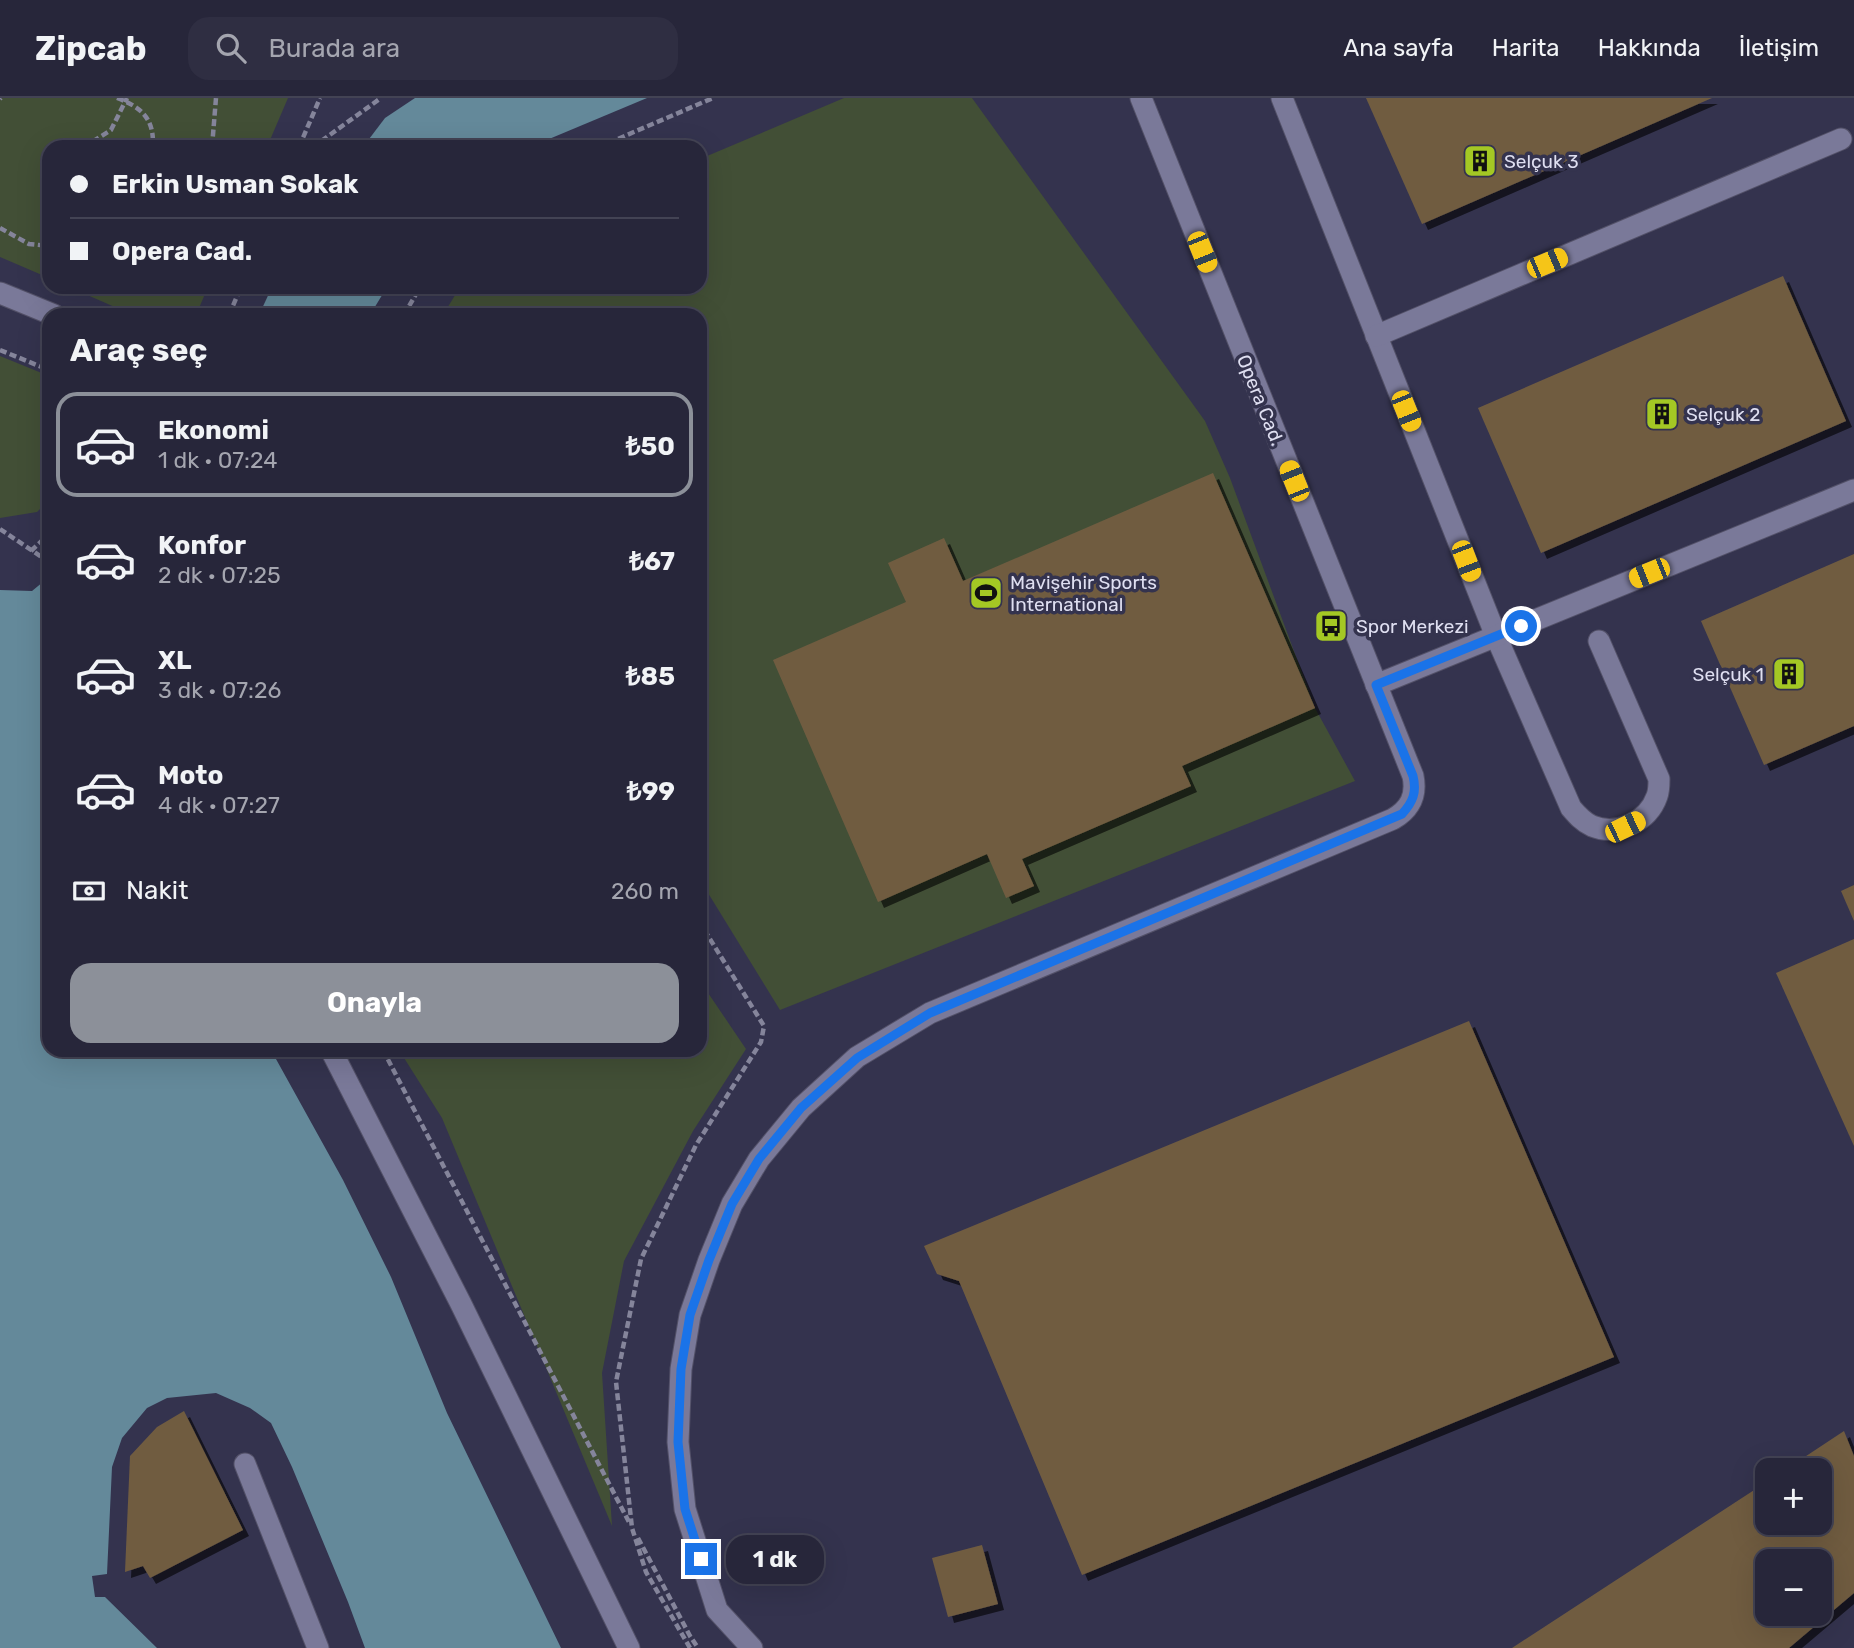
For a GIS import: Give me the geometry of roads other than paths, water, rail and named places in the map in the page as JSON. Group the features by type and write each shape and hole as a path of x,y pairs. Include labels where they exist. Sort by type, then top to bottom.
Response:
{"street":[{"name":"Opera Cad.","path":"752,1648 717,1610 685,1509 678,1442 681,1369 690,1315 732,1204 759,1159 801,1108 857,1058 930,1013 1402,814 1413,797 1413,776 1141,98"},
{"path":"1282,98 1496,636 1570,808 1581,820 1595,827 1609,829 1625,827 1650,810 1657,795 1659,779 1599,642"},
{"path":"1376,336 1840,138"},
{"path":"0,293 42,310"},
{"path":"1376,685 1854,490"},
{"path":"335,1057 461,1304 629,1648"},
{"path":"245,1464 318,1648"},
{"path":"717,1610 738,1648"}],"water":[{"path":"415,98 647,98 547,140 368,140 385,118"},
{"path":"269,294 383,294 374,308 262,308"},
{"path":"42,583 42,1057 275,1057 343,1180 391,1277 447,1413 561,1648 365,1648 292,1467 271,1423 250,1408 216,1393 167,1398 147,1408 122,1438 112,1467 107,1574 92,1576 95,1597 105,1597 157,1648 0,1648 0,590 32,591"}],"place":[{"name":"Selçuk 3","path":"1480,161"},
{"name":"Selçuk 2","path":"1662,414"},
{"name":"Mavişehir Sports International","path":"986,593"},
{"name":"Spor Merkezi","path":"1331,626"},
{"name":"Selçuk 1","path":"1789,674"}]}
